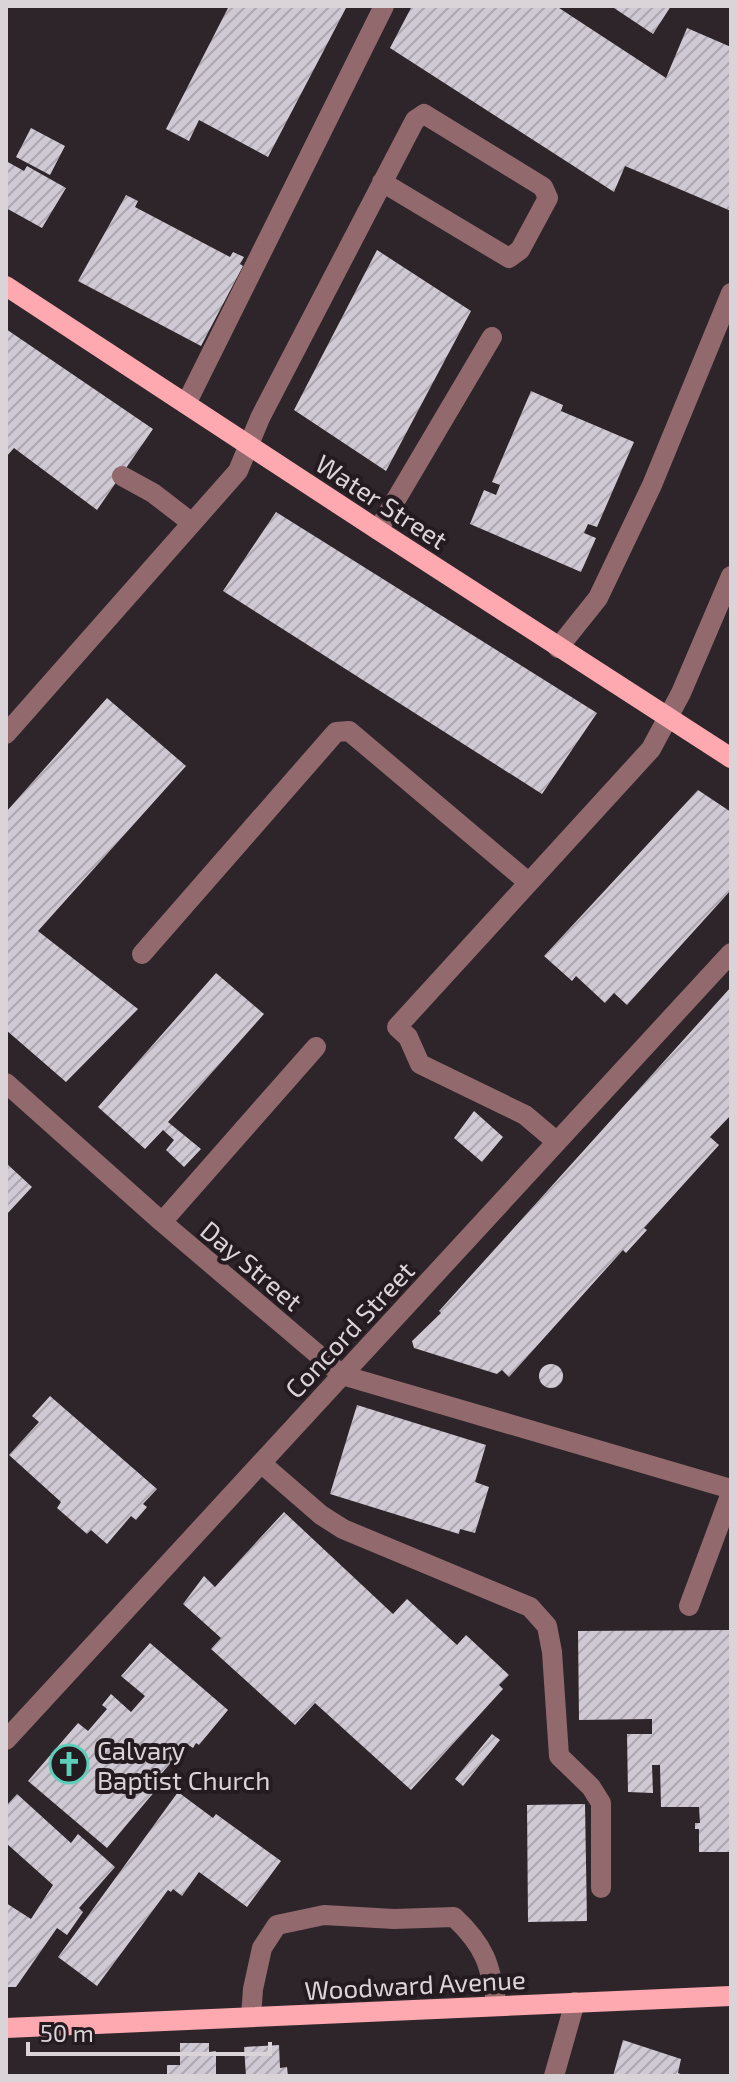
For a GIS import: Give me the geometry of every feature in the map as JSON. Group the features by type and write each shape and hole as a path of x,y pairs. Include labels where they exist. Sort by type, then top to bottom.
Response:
{"main road":[{"name":"Water Street","path":"6,286 731,758"},
{"name":"Woodward Avenue","path":"6,2028 731,1996"}],"street":[{"path":"186,404 384,6"},
{"path":"6,734 238,471 260,418 382,182 415,120 424,114 543,187 548,198 520,250 509,258 382,182"},
{"path":"558,648 598,598 652,485 731,293"},
{"path":"378,530 492,337"},
{"path":"122,476 153,493 192,523"},
{"path":"557,1142 525,1115 420,1064 408,1037 397,1027 645,757 669,719 731,576"},
{"path":"142,954 336,732 349,731 528,882"},
{"name":"Concord Street","path":"6,1740 731,953"},
{"path":"162,1222 316,1047"},
{"name":"Day Street","path":"6,1083 162,1222 342,1375 731,1491"},
{"path":"261,1463 321,1515 343,1529 530,1607 547,1626 552,1652 559,1756 591,1787 601,1803 601,1888"},
{"path":"689,1606 731,1491"},
{"path":"251,2017 253,1989 262,1948 277,1925 324,1915 394,1919 454,1917 475,1937 490,1964 497,2006"},
{"path":"554,2076 575,2002"}],"building":[{"path":"229,6 347,6 268,157 199,120 189,141 166,129"},
{"path":"412,6 556,6 666,78 687,28 731,47 731,211 625,166 614,192 390,48"},
{"path":"611,6 671,6 653,34"},
{"path":"31,128 65,146 50,175 16,157"},
{"path":"6,161 24,171 27,166 66,188 42,228 6,208"},
{"path":"126,195 138,201 135,207 230,257 233,252 244,257 240,264 243,266 201,346 78,281"},
{"path":"377,250 471,311 386,471 294,410"},
{"path":"6,329 153,429 97,510 14,448 6,457"},
{"path":"531,391 563,405 561,411 634,442 597,527 588,524 584,533 596,538 581,572 470,524 484,490 496,495 500,485 492,482"},
{"path":"276,512 597,713 542,794 223,591"},
{"path":"107,698 186,766 38,931 138,1009 66,1082 6,1030 6,812"},
{"path":"698,790 731,812 731,890 627,1005 614,993 605,1003 576,976 572,981 544,956"},
{"path":"216,973 264,1014 168,1122 201,1149 184,1167 166,1150 174,1140 163,1130 145,1149 98,1107"},
{"path":"731,987 731,1115 710,1137 719,1145 644,1228 647,1230 626,1253 623,1250 509,1377 502,1370 497,1374 414,1348 412,1341 441,1313 439,1311"},
{"path":"474,1111 503,1137 482,1162 454,1138"},
{"path":"6,1163 32,1187 6,1215"},
{"path":"551,1364 559,1368 563,1376 559,1384 551,1388 543,1384 539,1376 543,1368"},
{"path":"50,1396 157,1489 143,1504 147,1507 136,1520 131,1516 107,1544 91,1530 87,1534 57,1508 61,1502 9,1455 39,1422 32,1416"},
{"path":"357,1405 486,1445 475,1482 489,1487 475,1533 460,1529 459,1534 330,1494"},
{"path":"284,1512 393,1614 407,1599 457,1645 466,1635 509,1675 499,1685 503,1689 411,1790 315,1703 295,1725 211,1649 221,1638 183,1604 204,1576 215,1587"},
{"path":"731,1630 731,1852 699,1852 699,1829 695,1829 695,1823 700,1823 699,1807 661,1807 660,1765 652,1765 653,1793 628,1792 627,1734 652,1734 652,1719 579,1720 578,1631"},
{"path":"150,1643 228,1710 199,1745 196,1743 193,1748 187,1744 156,1780 161,1784 107,1848 28,1781 78,1723 88,1731 107,1709 102,1705 111,1694 131,1712 145,1696 121,1676"},
{"path":"492,1734 500,1740 463,1786 455,1779"},
{"path":"178,1792 213,1818 216,1814 281,1861 247,1907 199,1872 182,1896 173,1889 171,1892 168,1890 97,1986 58,1957"},
{"path":"17,1794 71,1843 78,1834 115,1867 79,1908 83,1912 67,1935 57,1928 16,1987 6,1987 6,1903 31,1919 53,1885 6,1843 6,1806"},
{"path":"585,1804 587,1921 528,1922 527,1805"},
{"path":"623,2040 681,2059 678,2073 686,2076 613,2076"},
{"path":"180,2043 209,2043 209,2052 216,2051 216,2076 167,2076 167,2065 180,2065"},
{"path":"279,2045 280,2068 287,2067 288,2076 246,2076 244,2047"}],"place":[{"name":"Calvary Baptist Church","path":"69,1764"}]}
